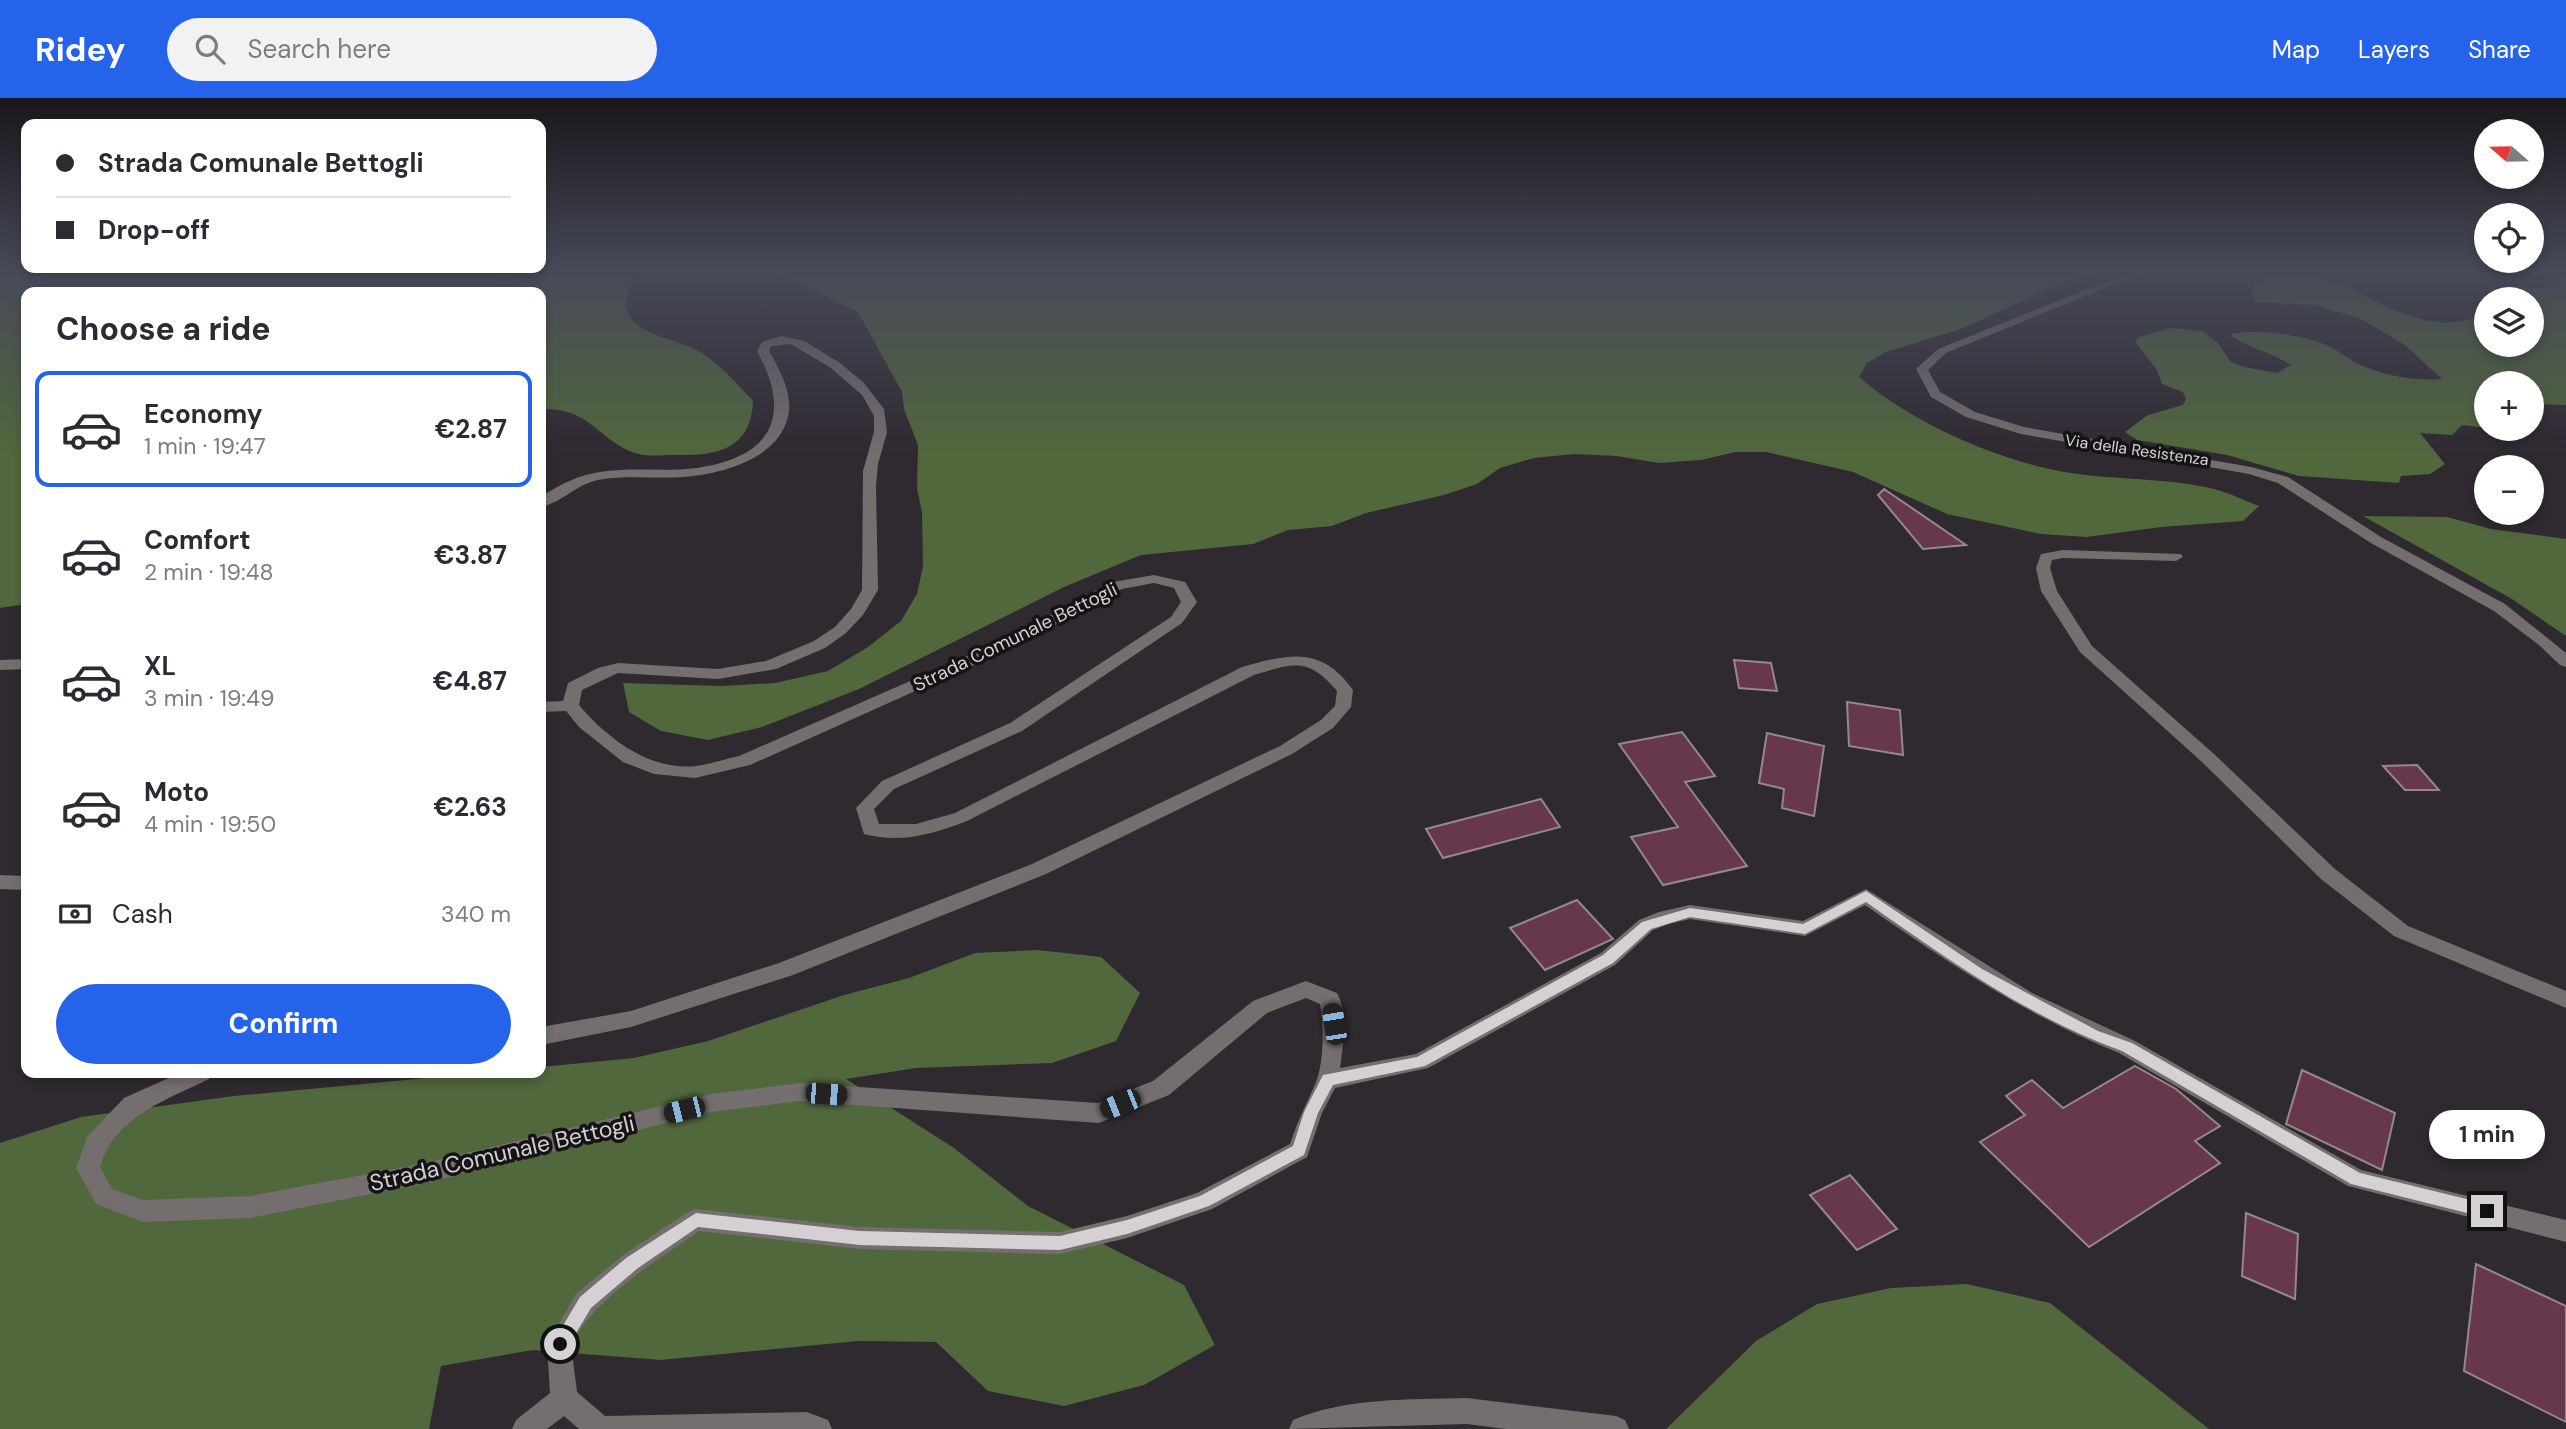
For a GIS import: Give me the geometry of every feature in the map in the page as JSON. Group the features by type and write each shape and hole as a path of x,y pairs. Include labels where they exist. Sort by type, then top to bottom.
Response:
{"street":[{"name":"Via della Resistenza","path":"1989,332 1942,351 1922,369 1922,380 1934,395 1957,409 2028,433 2105,449 2220,462 2283,480 2375,540 2477,591 2508,610 2566,662"},
{"path":"546,499 562,488 599,476 712,469 758,448 778,429 784,416 784,396 763,351 766,344 776,339 795,339 824,358 866,391 880,411 881,429 870,470 870,590 863,607 835,635 806,651 759,669 696,674 640,668 608,670 574,687 570,706 546,707"},
{"path":"2176,557 2063,554 2046,557 2043,568 2049,591 2086,649 2208,758 2328,874 2401,931 2566,1000"},
{"name":"Strada Comunale Bettogli","path":"546,1036 631,1019 786,969 1039,869 1286,750 1327,724 1343,707 1345,690 1320,664 1280,664 1248,671 961,817 927,830 889,834 871,829 865,808 888,785 1016,727 1177,620 1189,602 1180,585 1154,579 1118,585 1012,642 756,756 695,772 654,768 629,758 585,723 570,706"},
{"path":"0,665 21,664"},
{"path":"0,883 21,883"},
{"path":"1328,1080 1420,1062 1608,959 1646,925 1666,917 1690,912 1805,929 1866,896 1977,973 2093,1035 2127,1047 2356,1179 2566,1231"},
{"name":"Strada Comunale Bettogli","path":"190,1078 132,1105 95,1144 88,1168 104,1197 143,1211 250,1207 421,1174 710,1103 800,1092 1099,1113 1161,1088 1260,1007 1306,989 1330,999 1334,1024 1328,1080 1311,1112 1299,1150 1204,1202 1127,1227 1060,1243 860,1238 696,1220 632,1263 585,1302 560,1344 564,1399"},
{"path":"525,1429 564,1399 600,1429 807,1424 819,1429"},
{"path":"1302,1429 1357,1416 1467,1411 1616,1429"}],"green space":[{"path":"0,332 21,332 21,605 0,608"},
{"path":"546,332 650,332 688,346 712,360 753,401 746,431 738,440 716,452 688,455 635,453 611,440 583,419 558,410 546,409"},
{"path":"869,332 1951,332 1886,352 1867,363 1859,377 1904,410 1931,425 2016,460 2071,473 2197,485 2259,506 2243,521 2161,527 2087,537 2041,534 1947,514 1853,472 1766,452 1735,452 1701,460 1659,463 1616,456 1575,454 1534,458 1500,468 1477,484 1444,495 1366,513 1332,526 1288,530 1253,544 1141,555 1064,587 859,689 762,727 708,740 661,731 629,712 623,683 722,686 775,683 828,671 868,647 901,621 917,594 923,566 922,512 917,489 918,445 904,409 902,392"},
{"path":"2156,332 2203,332 2218,343 2230,361 2244,367 2277,373 2291,365 2230,334 2265,332 2300,337 2321,343 2358,364 2389,375 2442,379 2405,345 2383,332 2474,332 2474,357 2544,357 2544,332 2566,332 2566,405 2544,404 2544,371 2474,371 2474,426 2462,425 2452,435 2420,433 2445,464 2430,474 2401,476 2399,483 2299,476 2227,455 2137,440 2125,432 2148,415 2183,405 2186,399 2183,392 2162,384 2157,370 2135,342 2139,337"},
{"path":"2363,516 2447,517 2491,529 2566,539 2566,636 2512,599"},
{"path":"1038,950 1101,957 1140,993 1116,1041 1052,1063 916,1068 846,1079 954,1148 1028,1206 1184,1285 1215,1345 1144,1385 1064,1406 988,1391 936,1342 858,1341 661,1360 533,1350 441,1366 429,1429 0,1429 0,1143 81,1117 234,1096 427,1078 546,1078 546,1067 634,1058 708,1041 844,995 909,978 975,953"},
{"path":"1967,1284 2050,1303 2209,1429 1666,1429 1756,1341 1817,1304 1891,1288"}],"building":[{"path":"1884,489 1966,545 1923,549 1878,495"},
{"path":"1734,660 1771,663 1777,691 1739,688"},
{"path":"1847,702 1900,710 1903,755 1849,746"},
{"path":"1682,732 1715,776 1685,782 1747,866 1663,885 1631,837 1678,827 1619,744"},
{"path":"1767,733 1824,746 1814,816 1782,808 1784,789 1759,783"},
{"path":"2417,765 2439,790 2405,790 2383,766"},
{"path":"1541,799 1560,827 1443,858 1426,829"},
{"path":"1577,900 1613,939 1545,970 1510,928"},
{"path":"2135,1066 2176,1089 2220,1126 2195,1141 2220,1163 2089,1247 1980,1142 2025,1115 2006,1096 2032,1080 2063,1108"},
{"path":"2302,1070 2395,1113 2382,1170 2286,1124"},
{"path":"1850,1175 1897,1229 1857,1250 1810,1195"},
{"path":"2246,1213 2298,1234 2295,1299 2242,1276"},
{"path":"2476,1264 2566,1306 2566,1422 2464,1371"}],"route":[{"path":"560,1344 585,1302 632,1263 696,1220 860,1238 1060,1243 1127,1227 1204,1202 1299,1150 1311,1112 1328,1080 1420,1062 1608,959 1646,925 1690,912 1805,929 1866,896 1977,973 2093,1035 2127,1047 2221,1104 2356,1179 2487,1211"}]}
